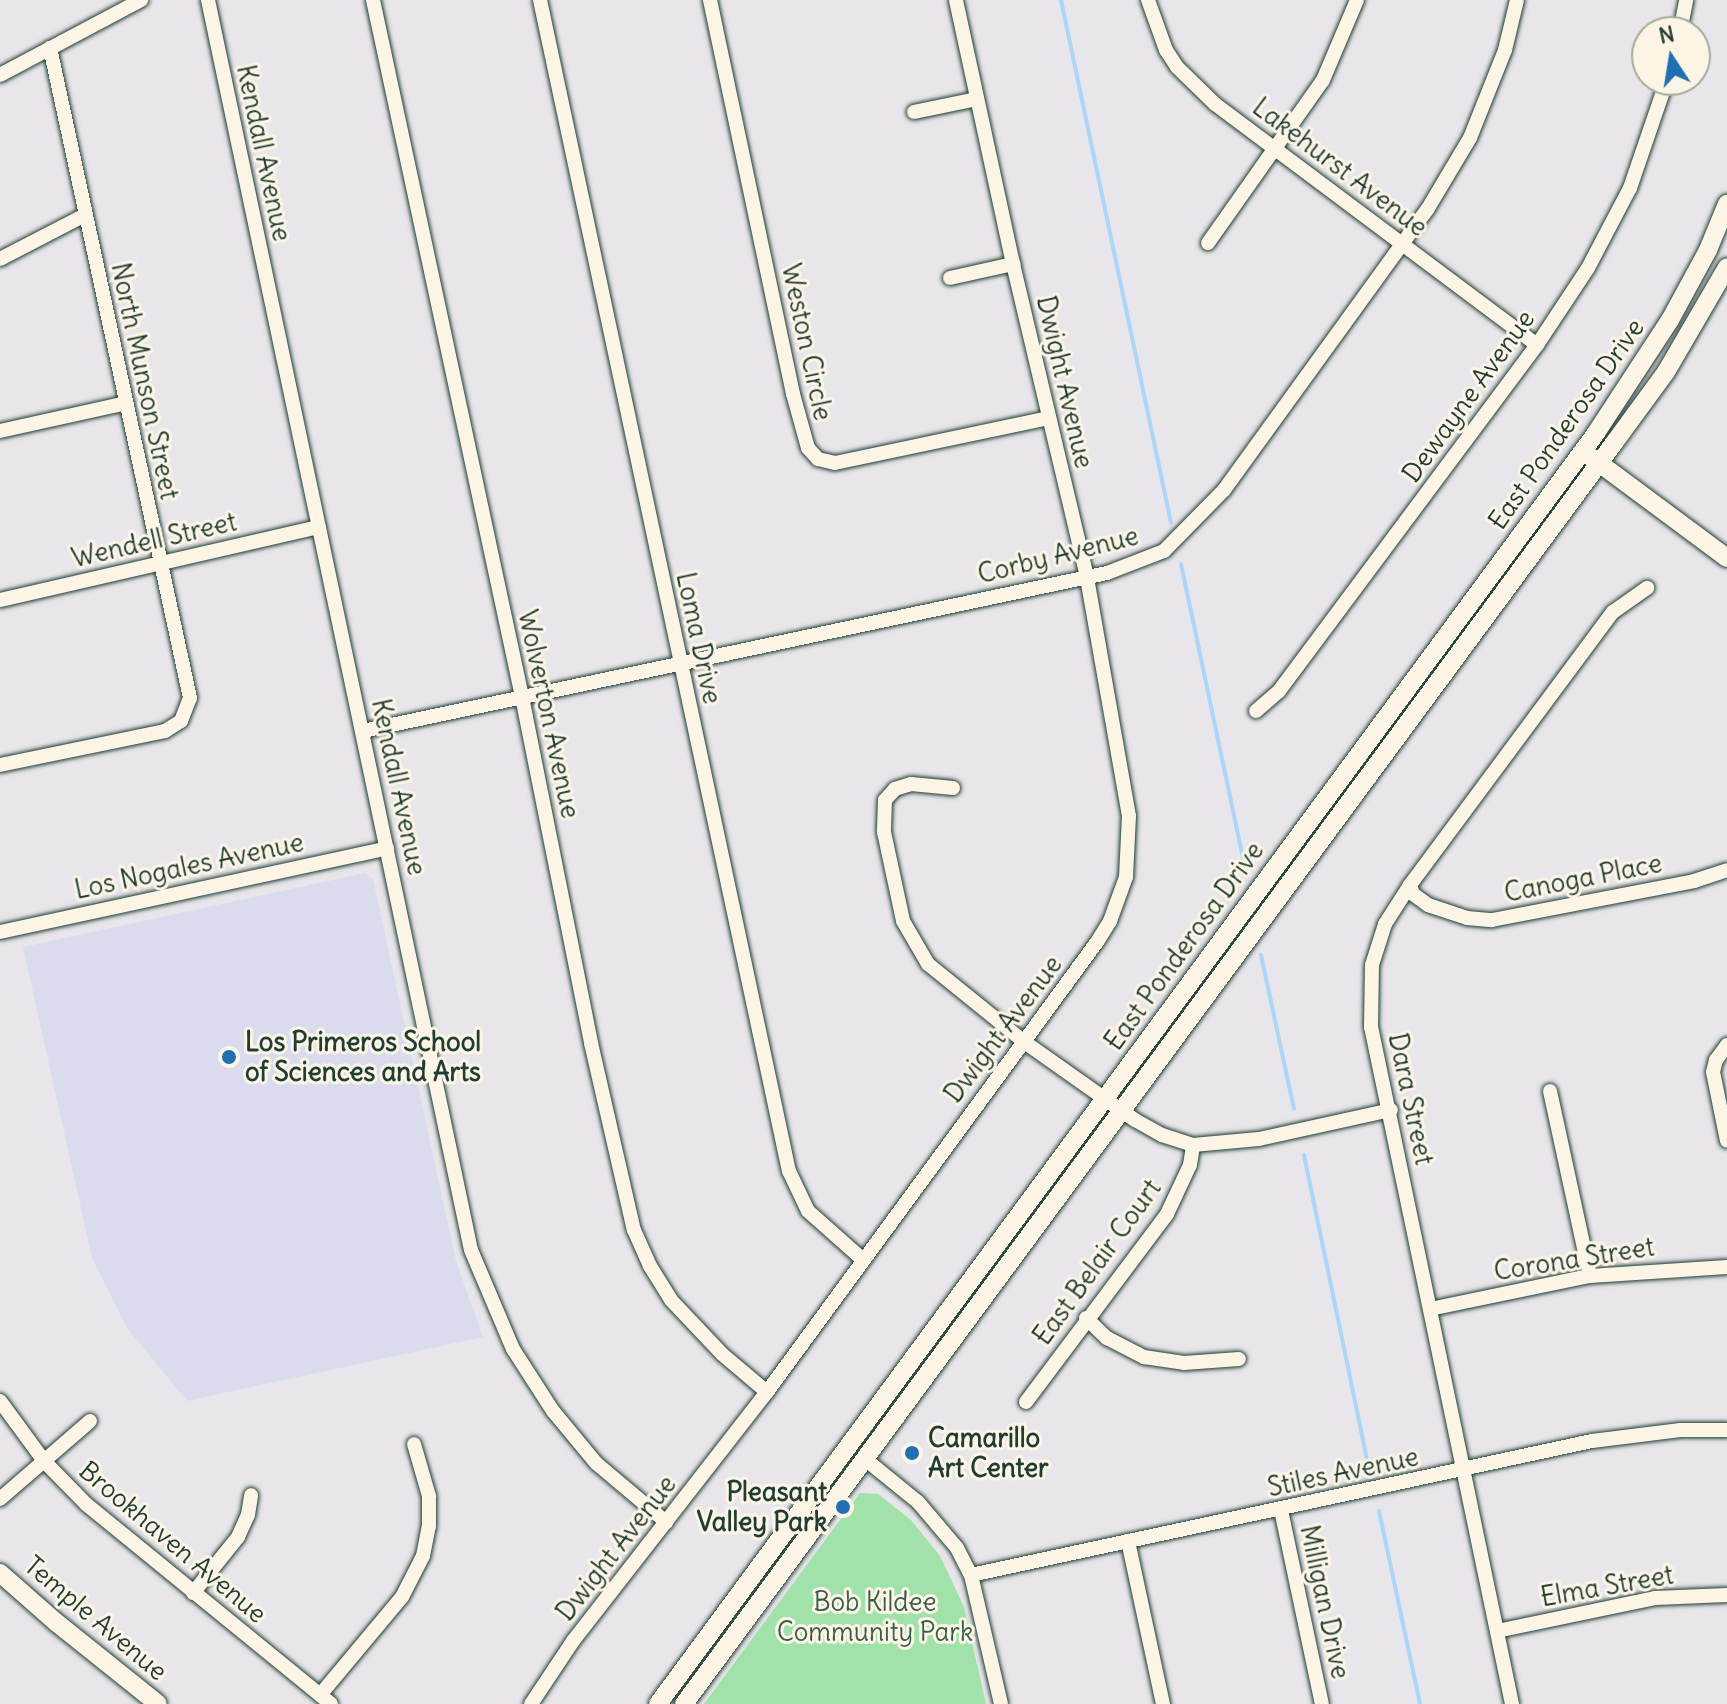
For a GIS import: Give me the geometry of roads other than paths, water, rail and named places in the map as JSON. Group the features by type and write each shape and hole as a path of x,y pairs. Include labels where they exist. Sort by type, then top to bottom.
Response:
{"main road":[{"name":"East Ponderosa Drive","path":"658,1704 1583,451 1670,320 1708,250 1727,204"},
{"name":"East Ponderosa Drive","path":"684,1704 1666,372 1727,267"},
{"path":"1583,451 1727,558"},
{"path":"848,1446 865,1459"},
{"name":"Temple Avenue","path":"0,1573 158,1704"}],"street":[{"path":"0,75 141,0"},
{"name":"Kendall Avenue","path":"208,0 468,1237 482,1283 521,1361 579,1445 666,1522"},
{"name":"Wolverton Avenue","path":"373,0 522,697 591,1043 634,1230 650,1266 671,1300 722,1354 767,1392"},
{"name":"Loma Drive","path":"540,0 789,1171 808,1211 862,1259"},
{"name":"Weston Circle","path":"710,0 793,394 808,448 818,459 835,463 1049,418"},
{"name":"Dwight Avenue","path":"531,1704 573,1641 767,1392 1110,921 1120,897 1129,855 1129,816 1087,577 1013,264 956,0"},
{"name":"Lakehurst Avenue","path":"1148,0 1166,50 1177,67 1215,104 1537,345"},
{"path":"1208,243 1323,80 1357,0"},
{"name":"Corby Avenue","path":"363,731 1087,577 1136,564 1164,551 1206,511 1404,245 1470,138 1505,50 1517,0"},
{"name":"North Munson Street","path":"0,765 165,731 181,721 189,706 190,689 160,565 50,48"},
{"name":"Dewayne Avenue","path":"1256,711 1279,691 1537,345 1615,220 1643,157 1662,96"},
{"path":"914,112 977,99"},
{"path":"0,259 85,215"},
{"path":"950,278 1013,264"},
{"path":"0,431 126,403"},
{"name":"Wendell Street","path":"0,600 319,527"},
{"name":"Dara Street","path":"1512,1704 1391,1110 1373,1038 1369,996 1376,945 1410,885 1613,612 1647,588"},
{"path":"953,788 911,784 895,789 885,800 884,832 903,921 928,964 1023,1041 1121,1110 1162,1135 1193,1145 1259,1139 1391,1110"},
{"name":"Los Nogales Avenue","path":"0,932 387,848"},
{"name":"Canoga Place","path":"1410,885 1420,900 1446,913 1492,920 1553,911 1727,870"},
{"path":"1727,1045 1716,1060 1713,1081 1727,1141"},
{"path":"1550,1091 1590,1276"},
{"name":"East Belair Court","path":"1026,1402 1167,1214 1186,1177 1193,1145"},
{"name":"Corona Street","path":"1430,1309 1590,1276 1727,1267"},
{"path":"1086,1318 1107,1338 1144,1357 1184,1363 1239,1359"},
{"name":"Brookhaven Avenue","path":"0,1401 44,1461 86,1504 326,1699"},
{"path":"0,1499 90,1421"},
{"name":"Stiles Avenue","path":"971,1575 1641,1433 1727,1430"},
{"path":"326,1699 402,1597 423,1556 429,1526 429,1496 414,1444"},
{"path":"865,1459 942,1526 971,1575 1001,1704"},
{"path":"193,1593 238,1537 248,1515 251,1495"},
{"name":"Milligan Drive","path":"1281,1510 1322,1704"},
{"path":"1128,1541 1163,1704"},
{"name":"Elma Street","path":"1497,1631 1655,1598 1727,1595"}],"waterway":[{"path":"1061,0 1171,523"},
{"path":"1181,564 1247,876"},
{"path":"1261,955 1294,1109"},
{"path":"1304,1155 1369,1468"},
{"path":"1379,1511 1420,1704"}],"place":[{"name":"Los Primeros School of Sciences and Arts","path":"229,1057"},
{"name":"Camarillo Art Center","path":"912,1453"},
{"name":"Pleasant Valley Park","path":"843,1507"}],"park label":[{"name":"Bob Kildee Community Park","path":"875,1617"}]}
